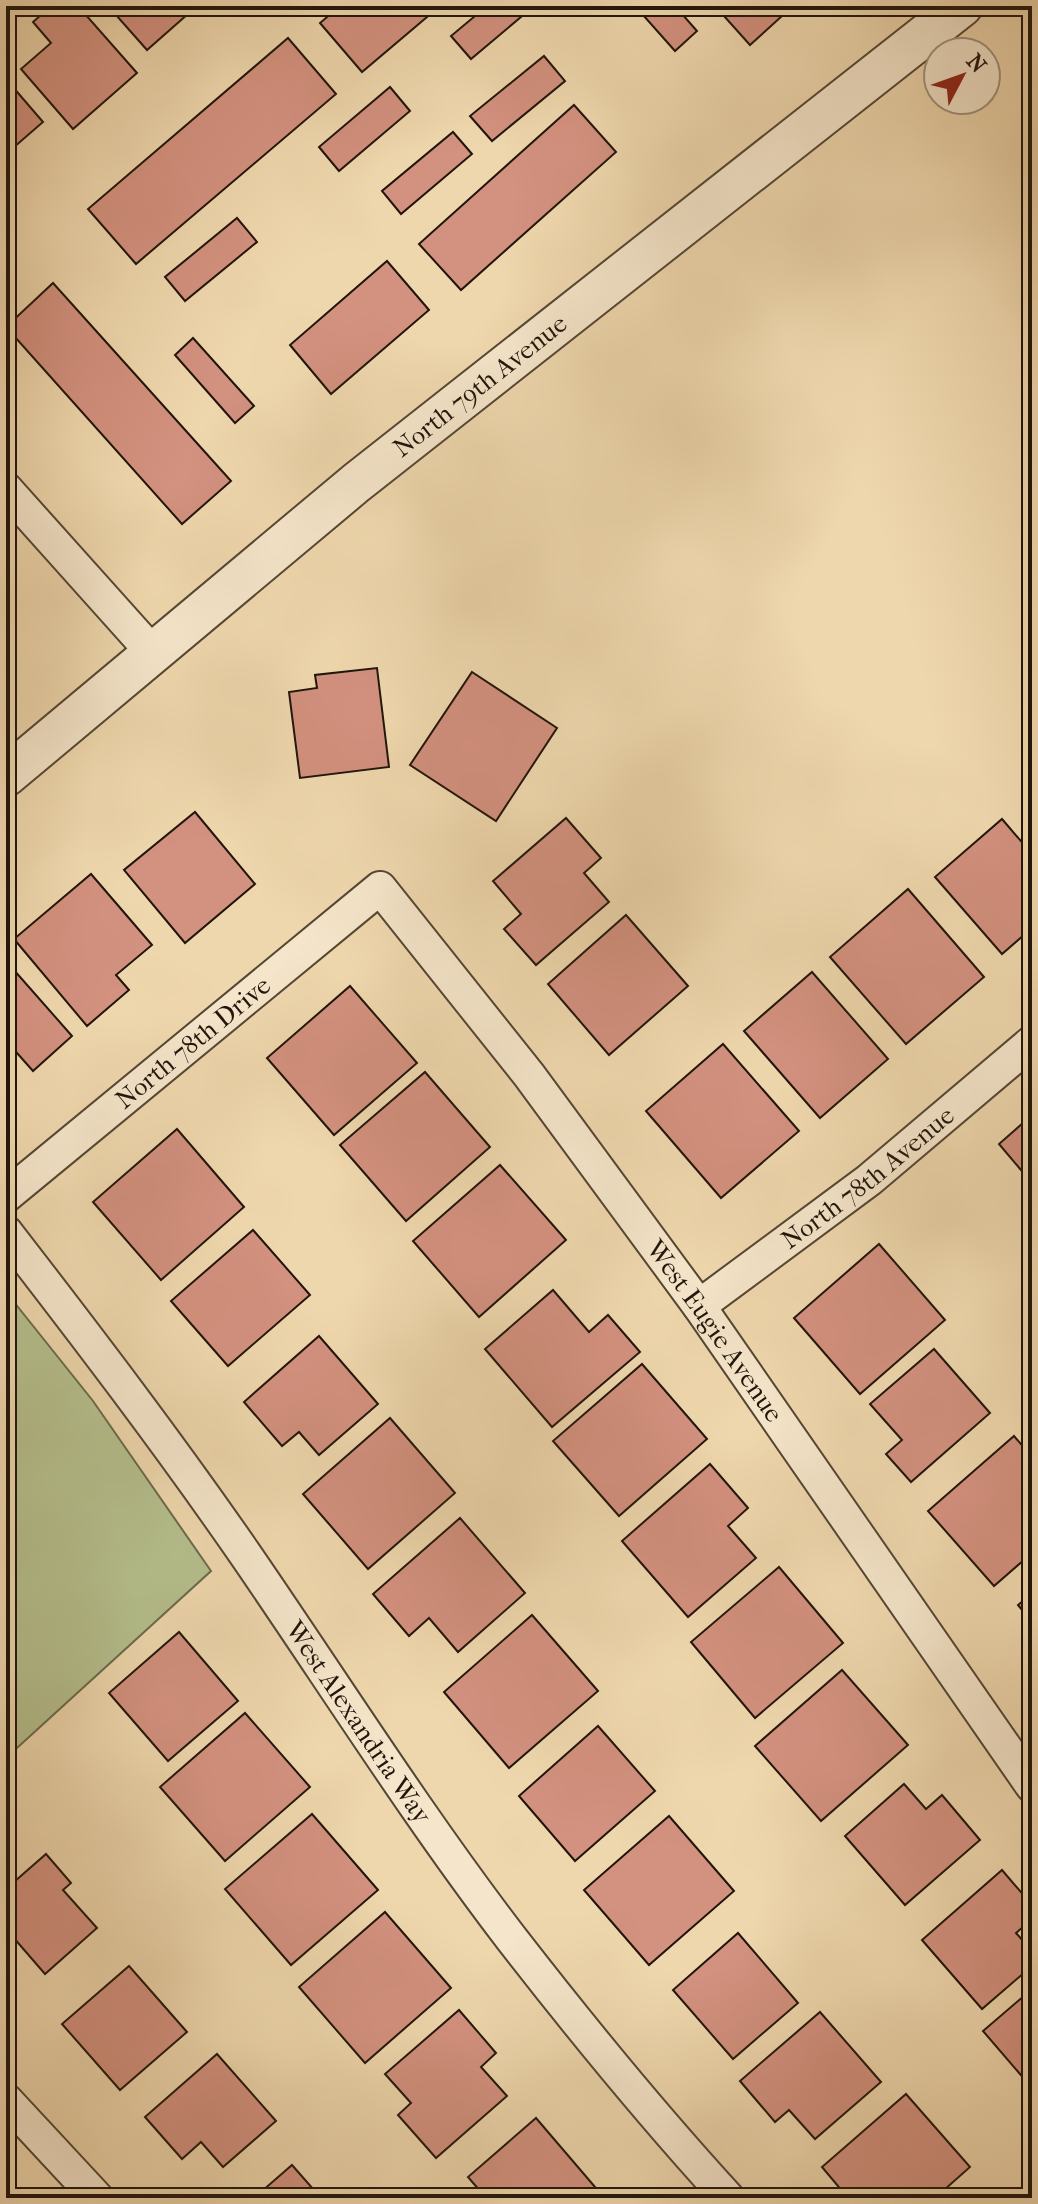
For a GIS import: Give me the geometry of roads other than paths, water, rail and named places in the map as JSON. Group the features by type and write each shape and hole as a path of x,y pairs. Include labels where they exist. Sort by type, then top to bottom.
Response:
{"street":[{"name":"North 79th Avenue","path":"6,776 356,483 962,6"},
{"path":"6,489 152,652"},
{"name":"North 78th Drive","path":"6,1196 380,888"},
{"name":"West Eugie Avenue","path":"380,888 529,1075 699,1306 1032,1786"},
{"name":"North 78th Avenue","path":"699,1306 869,1180 1032,1042"},
{"name":"West Alexandria Way","path":"6,1232 195,1484 395,1776 510,1937 663,2127 728,2198"},
{"path":"6,2100 97,2198"}]}
